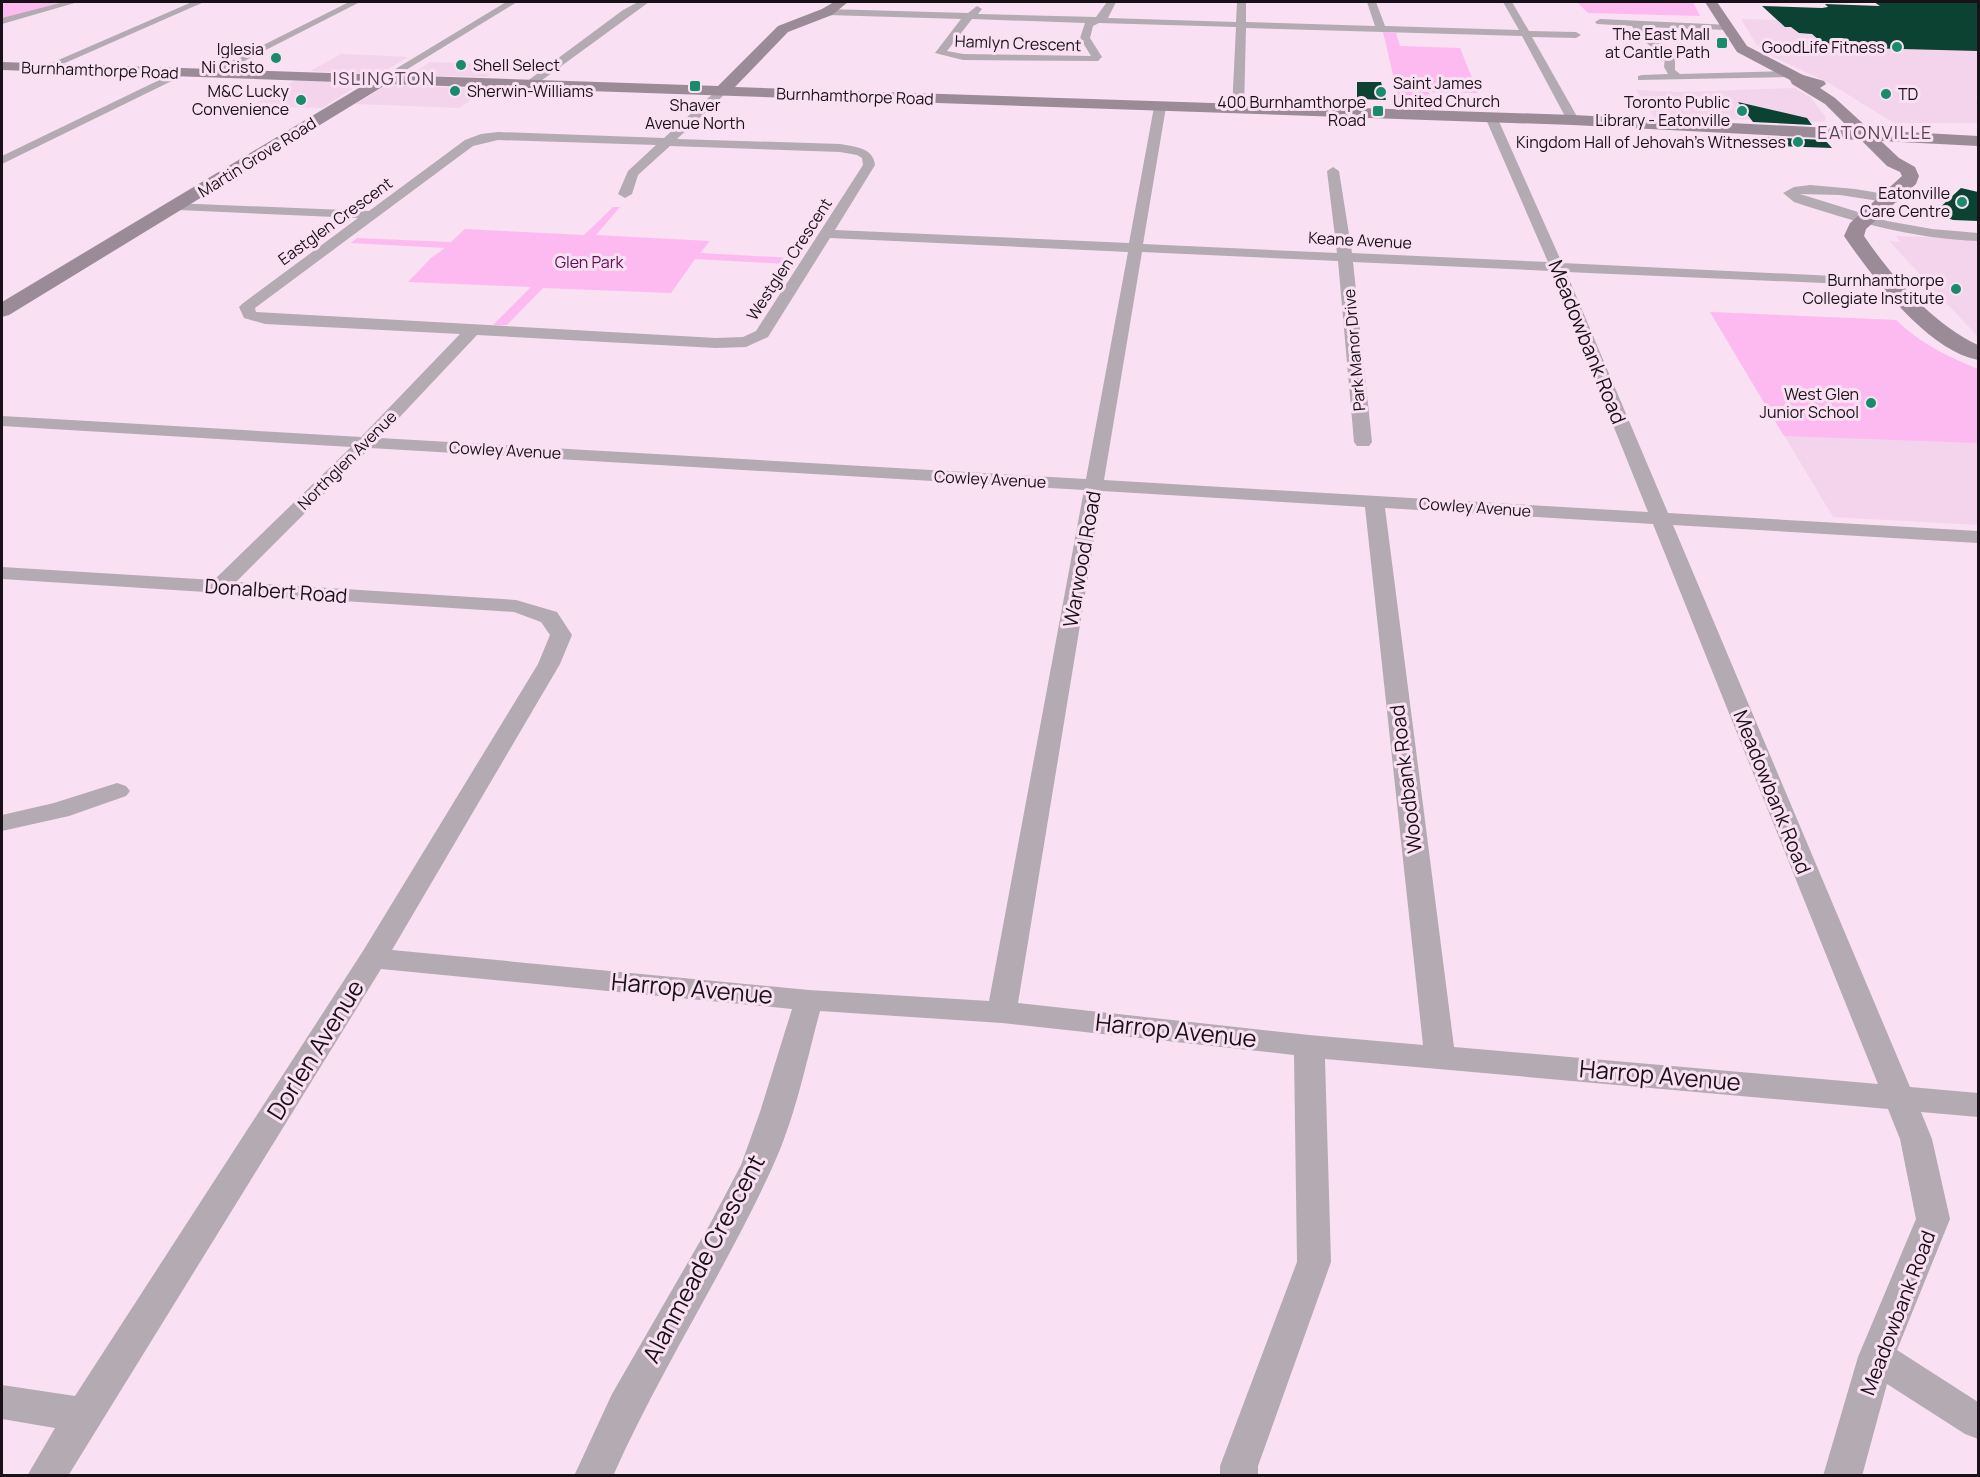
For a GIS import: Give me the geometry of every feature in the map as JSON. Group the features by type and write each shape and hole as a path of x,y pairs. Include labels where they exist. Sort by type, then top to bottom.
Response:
{"main road":[{"path":"721,92 783,29 827,12 843,2"},
{"path":"1711,2 1742,49 1756,58 1848,100 1893,162 1905,166 1911,178 1892,199 1857,227 1854,236 1872,262 1930,326 1956,343 1978,353"},
{"name":"Burnhamthorpe Road","path":"2,66 1573,120 1709,126 1738,130 1978,134"},
{"path":"1795,76 1797,81 1830,101 1872,133"},
{"name":"Martin Grove Road","path":"2,311 384,79"},
{"name":"Burnhamthorpe Road","path":"1872,133 1978,141"}],"street":[{"path":"2,21 73,2"},
{"path":"45,68 200,2"},
{"path":"212,74 355,2"},
{"name":"Martin Grove Road","path":"384,79 512,2"},
{"path":"530,84 626,12 644,2"},
{"path":"972,17 981,2"},
{"path":"1099,21 1111,2"},
{"path":"1238,109 1242,2"},
{"path":"1372,2 1381,29"},
{"path":"1508,2 1573,120"},
{"path":"827,12 1576,35"},
{"name":"Hamlyn Crescent","path":"972,17 965,20 951,41 939,53 963,57 1094,59 1097,57 1085,38 1089,24 1099,21"},
{"path":"1600,22 1727,27"},
{"path":"1636,24 1640,33 1661,46 1670,58 1668,63 1670,70 1679,78"},
{"path":"2,159 182,72"},
{"path":"1642,78 1795,76"},
{"path":"625,194 632,174 721,92"},
{"name":"Warwood Road","path":"1002,1012 1160,107"},
{"name":"Meadowbank Road","path":"1491,117 1557,267 1916,1139 1933,1219 1876,1357 1842,1476"},
{"name":"Eastglen Crescent","path":"473,330 265,319 249,315 247,307 469,143 481,138 498,136 668,142"},
{"name":"Westglen Crescent","path":"473,330 716,343 746,342 762,334 869,165 868,157 861,152 840,148 668,142"},
{"name":"Park Manor Drive","path":"1333,171 1346,257 1363,442"},
{"path":"1892,199 1855,192 1802,190 1790,193 1799,200 1864,221 1917,232 1978,237"},
{"path":"178,206 374,215"},
{"name":"Keane Avenue","path":"827,234 1892,282"},
{"name":"Northglen Avenue","path":"219,587 366,441 473,330"},
{"name":"Cowley Avenue","path":"2,421 1978,537"},
{"name":"Woodbank Road","path":"1374,501 1440,1057"},
{"name":"Donalbert Road","path":"2,573 516,606 549,617"},
{"name":"Dorlen Avenue","path":"46,1476 373,958 549,664 561,635 549,617"},
{"path":"2,823 60,810 117,790"},
{"name":"Harrop Avenue","path":"373,958 809,1000 1002,1012 1310,1046 1978,1106"},
{"name":"Alanmeade Crescent","path":"593,1476 625,1406 722,1234 757,1166 776,1112 809,1000"},
{"path":"1239,1476 1239,1466 1314,1262 1310,1046"},
{"path":"1876,1357 1978,1422"},
{"path":"2,1402 85,1415"}],"shaded area":[{"path":"1741,19 1978,26 1978,95 1975,96 1978,100 1978,123 1894,123 1829,83 1767,54 1756,44"},
{"path":"341,54 408,57 380,74 310,71"},
{"path":"430,62 504,65 486,77 410,75"},
{"path":"296,80 360,84 322,108 251,106"},
{"path":"387,85 487,89 459,108 355,104"},
{"path":"1795,88 1810,97 1826,117 1824,122 1654,117 1636,90 1682,92"},
{"name":"Burnhamthorpe Collegiate Institute","path":"1896,236 1978,239 1978,337 1889,241 1900,242"},
{"name":"West Glen Junior School","path":"1710,312 1896,320 1910,333 1937,351 1978,369 1978,525 1833,517"}],"green space":[{"path":"2,2 67,2 2,19"},
{"path":"1577,2 1693,2 1700,16 1588,13"},
{"path":"1383,32 1396,33 1400,46 1460,48 1478,93 1429,92 1434,110 1401,109"},
{"name":"Glen Park","path":"613,207 620,207 596,235 710,241 700,253 792,258 788,264 695,259 671,293 543,288 507,325 493,325 531,287 408,282 431,258 445,248 351,243 357,238 451,242 465,229 584,235"},
{"name":"West Glen Junior School","path":"1710,312 1896,320 1935,349 1978,369 1978,443 1784,436"}],"building":[{"path":"1874,2 1978,2 1978,51 1827,47 1812,34 1799,33 1791,27 1785,27 1762,6 1828,7 1825,4 1880,6"},
{"path":"1357,82 1381,82 1386,100 1357,99"},
{"path":"1738,102 1807,118 1812,125 1753,122"},
{"name":"Kingdom Hall of Jehovah's Witnesses","path":"1765,137 1825,140 1832,148 1778,146 1770,144"},
{"name":"Eatonville Care Centre","path":"1961,188 1978,192 1978,221 1953,220 1934,213"}],"place":[{"name":"The East Mall at Cantle Path","path":"1722,43"},
{"name":"GoodLife Fitness","path":"1897,47"},
{"name":"Iglesia Ni Cristo","path":"276,58"},
{"name":"Shell Select","path":"461,65"},
{"name":"Shaver Avenue North","path":"695,86"},
{"name":"Sherwin-Williams","path":"455,91"},
{"name":"Saint James United Church","path":"1381,92"},
{"name":"TD","path":"1886,94"},
{"name":"M&C Lucky Convenience","path":"301,100"},
{"name":"400 Burnhamthorpe Road","path":"1378,111"},
{"name":"Toronto Public Library - Eatonville","path":"1742,111"},
{"name":"Kingdom Hall of Jehovah's Witnesses","path":"1798,142"},
{"name":"Eatonville Care Centre","path":"1962,202"},
{"name":"Burnhamthorpe Collegiate Institute","path":"1956,289"},
{"name":"West Glen Junior School","path":"1871,403"}],"district":[{"name":"ISLINGTON","path":"384,79"},
{"name":"EATONVILLE","path":"1875,133"}]}
